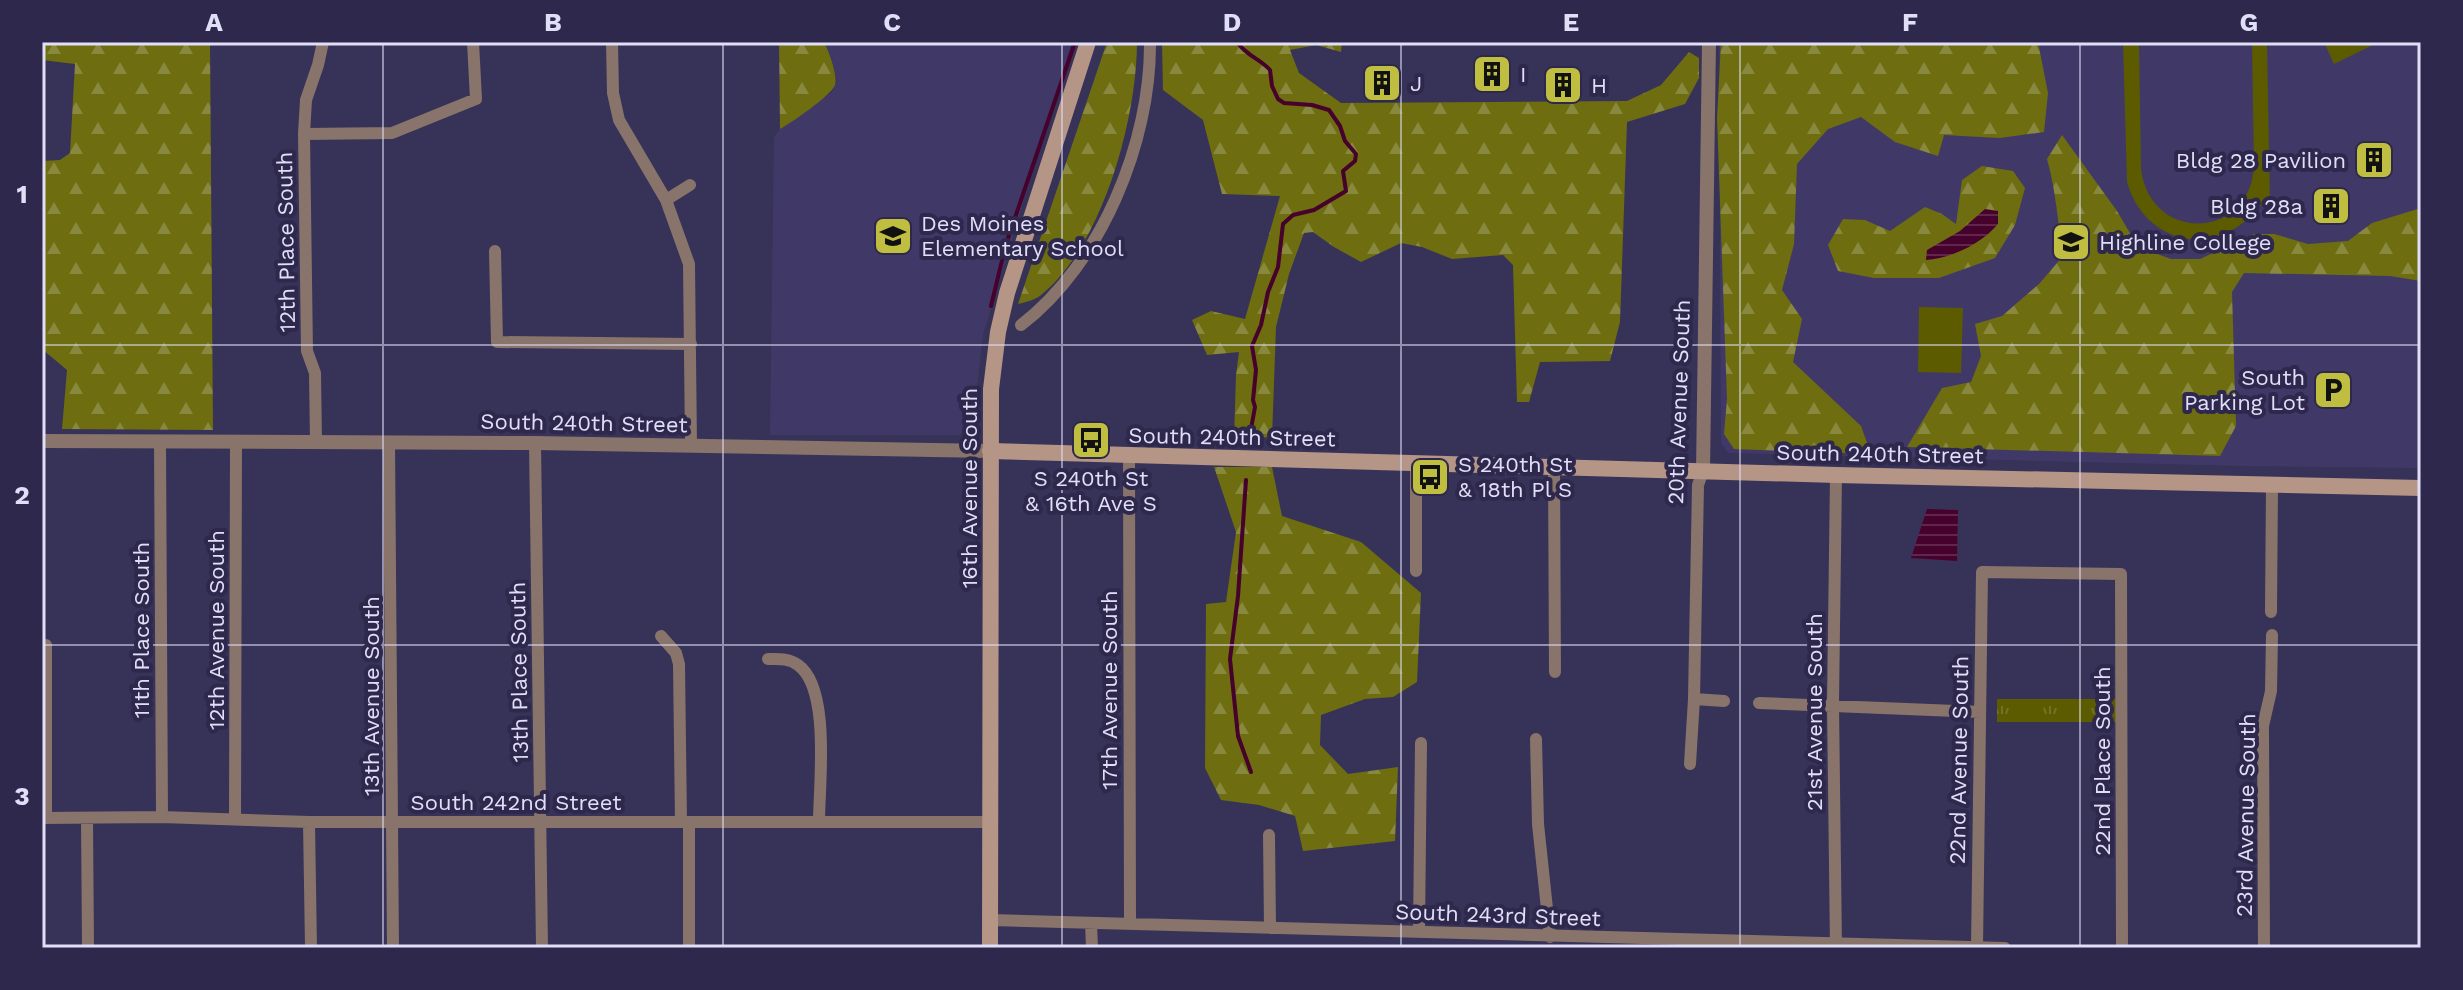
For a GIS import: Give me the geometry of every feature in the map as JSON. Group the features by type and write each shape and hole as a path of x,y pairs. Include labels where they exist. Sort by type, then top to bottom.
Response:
{"main road":[{"name":"16th Avenue South","path":"990,948 992,374 1007,293 1088,42"},
{"name":"South 240th Street","path":"990,451 2421,488"}],"street":[{"name":"12th Place South","path":"316,442 315,373 307,351 304,134 306,100 323,42"},
{"path":"304,134 392,133 476,99 473,42"},
{"path":"612,42 612,86 619,120 666,200 689,264 691,446"},
{"path":"1021,325 1060,291 1081,263 1104,222 1124,175 1140,124 1148,85 1150,42"},
{"name":"20th Avenue South","path":"1690,764 1698,485 1703,471 1709,42"},
{"path":"666,200 690,185"},
{"path":"495,251 497,342 691,344"},
{"name":"South 240th Street","path":"42,441 535,443 990,451"},
{"name":"11th Place South","path":"160,442 162,817"},
{"name":"12th Avenue South","path":"235,818 236,442"},
{"name":"13th Avenue South","path":"389,443 393,948"},
{"name":"13th Place South","path":"535,443 542,948"},
{"name":"17th Avenue South","path":"1129,456 1130,924"},
{"path":"1416,463 1416,571"},
{"path":"1554,466 1555,672"},
{"name":"21st Avenue South","path":"1836,475 1833,704 1836,946"},
{"path":"2271,612 2272,485"},
{"name":"22nd Avenue South","path":"1977,948 1982,572 2121,574"},
{"name":"22nd Place South","path":"2121,574 2122,948"},
{"name":"23rd Avenue South","path":"2264,948 2263,726 2271,691 2272,635"},
{"path":"661,636 676,653 679,664 689,948"},
{"path":"44,818 46,645"},
{"path":"768,659 787,660 798,665 815,691 820,741 819,822"},
{"path":"1694,699 1724,701"},
{"path":"1759,703 1980,712"},
{"path":"1536,739 1538,824 1550,937"},
{"path":"1419,932 1421,743"},
{"name":"South 242nd Street","path":"44,818 235,818 309,822 991,822"},
{"path":"87,819 88,948"},
{"path":"309,822 311,948"},
{"path":"1269,835 1270,928"},
{"name":"South 243rd Street","path":"990,920 1419,932 1697,944 2005,948"},
{"path":"1091,923 1092,948"}],"shaded area":[{"name":"Des Moines Elementary School","path":"824,42 1072,42 983,335 972,427 959,435 770,435 774,137 780,129 831,93 837,81"},
{"name":"Highline College","path":"1719,42 2421,42 2421,468 1728,453 1721,443"},
{"path":"1985,209 1998,211 1998,224 1983,238 1965,249 1926,260 1927,250 1960,231"},
{"path":"1927,509 1958,510 1957,561 1911,558"}],"green space":[{"path":"42,42 210,42 213,430 62,429 67,370 42,349 42,161 60,160 70,153 75,64 42,60"},
{"path":"779,42 824,42 836,81 827,95 780,129"},
{"path":"1107,42 1137,42 1131,107 1112,178 1099,213 1063,273 1039,297 1018,304"},
{"path":"1162,42 1342,42 1341,52 1316,45 1290,50 1299,73 1341,103 1627,101 1661,85 1689,52 1699,58 1699,78 1685,104 1627,122 1620,322 1610,361 1540,362 1529,402 1517,402 1513,265 1503,255 1452,259 1422,247 1401,243 1361,262 1313,232 1304,233 1289,274 1276,327 1272,437 1234,439 1239,352 1207,355 1192,320 1211,311 1245,319 1280,196 1222,194 1203,120 1163,90"},
{"path":"1721,42 2038,42 2048,93 2044,132 2000,138 1944,135 1938,156 1895,142 1861,117 1828,129 1797,164 1794,244 1782,290 1802,319 1793,362 1861,426 1871,454 1734,449 1724,434 1727,399 1717,118"},
{"path":"2123,42 2139,42 2141,169 2148,193 2162,210 2179,220 2199,224 2218,220 2236,209 2248,191 2254,167 2252,42 2267,42 2270,206 2259,206 2243,223 2224,234 2204,239 2185,238 2166,232 2150,220 2136,204 2127,182"},
{"path":"2324,42 2379,42 2334,64"},
{"path":"2062,135 2117,211 2138,247 2171,259 2200,259 2254,234 2274,234 2308,244 2348,241 2372,223 2421,208 2421,281 2390,276 2244,273 2232,292 2236,426 2220,456 1907,447 1942,388 1971,382 1981,356 1975,324 2002,316 2039,284 2063,256 2047,159"},
{"path":"1982,166 2013,171 2025,188 2015,225 1995,258 1939,278 1874,278 1838,271 1828,245 1843,219 1865,220 1890,231 1925,207 1956,224 1962,180"},
{"path":"1919,307 1963,308 1961,373 1918,372"},
{"path":"1214,467 1272,467 1282,516 1361,542 1421,593 1417,682 1393,697 1365,699 1321,715 1320,745 1348,774 1398,767 1395,841 1303,851 1295,816 1259,805 1221,800 1205,768 1206,604 1226,602 1236,532"},
{"path":"1997,699 2117,699 2117,722 1997,722"}],"waterway":[{"path":"991,306 1006,244 1075,42"},
{"path":"1237,42 1270,70 1278,99 1284,103 1329,110 1340,126 1345,141 1356,154 1355,161 1343,171 1346,191 1314,210 1293,215 1283,224 1278,267 1252,346 1256,370 1255,407 1249,440"},
{"path":"1246,480 1230,659 1238,736 1251,772"}],"place":[{"name":"I","path":"1492,74"},
{"name":"J","path":"1382,83"},
{"name":"H","path":"1563,85"},
{"name":"Bldg 28 Pavilion","path":"2374,160"},
{"name":"Bldg 28a","path":"2331,206"},
{"name":"Des Moines Elementary School","path":"893,236"},
{"name":"Highline College","path":"2071,242"},
{"name":"South Parking Lot","path":"2333,390"},
{"name":"S 240th St & 16th Ave S","path":"1091,440"},
{"name":"S 240th St & 18th Pl S","path":"1430,477"}]}
